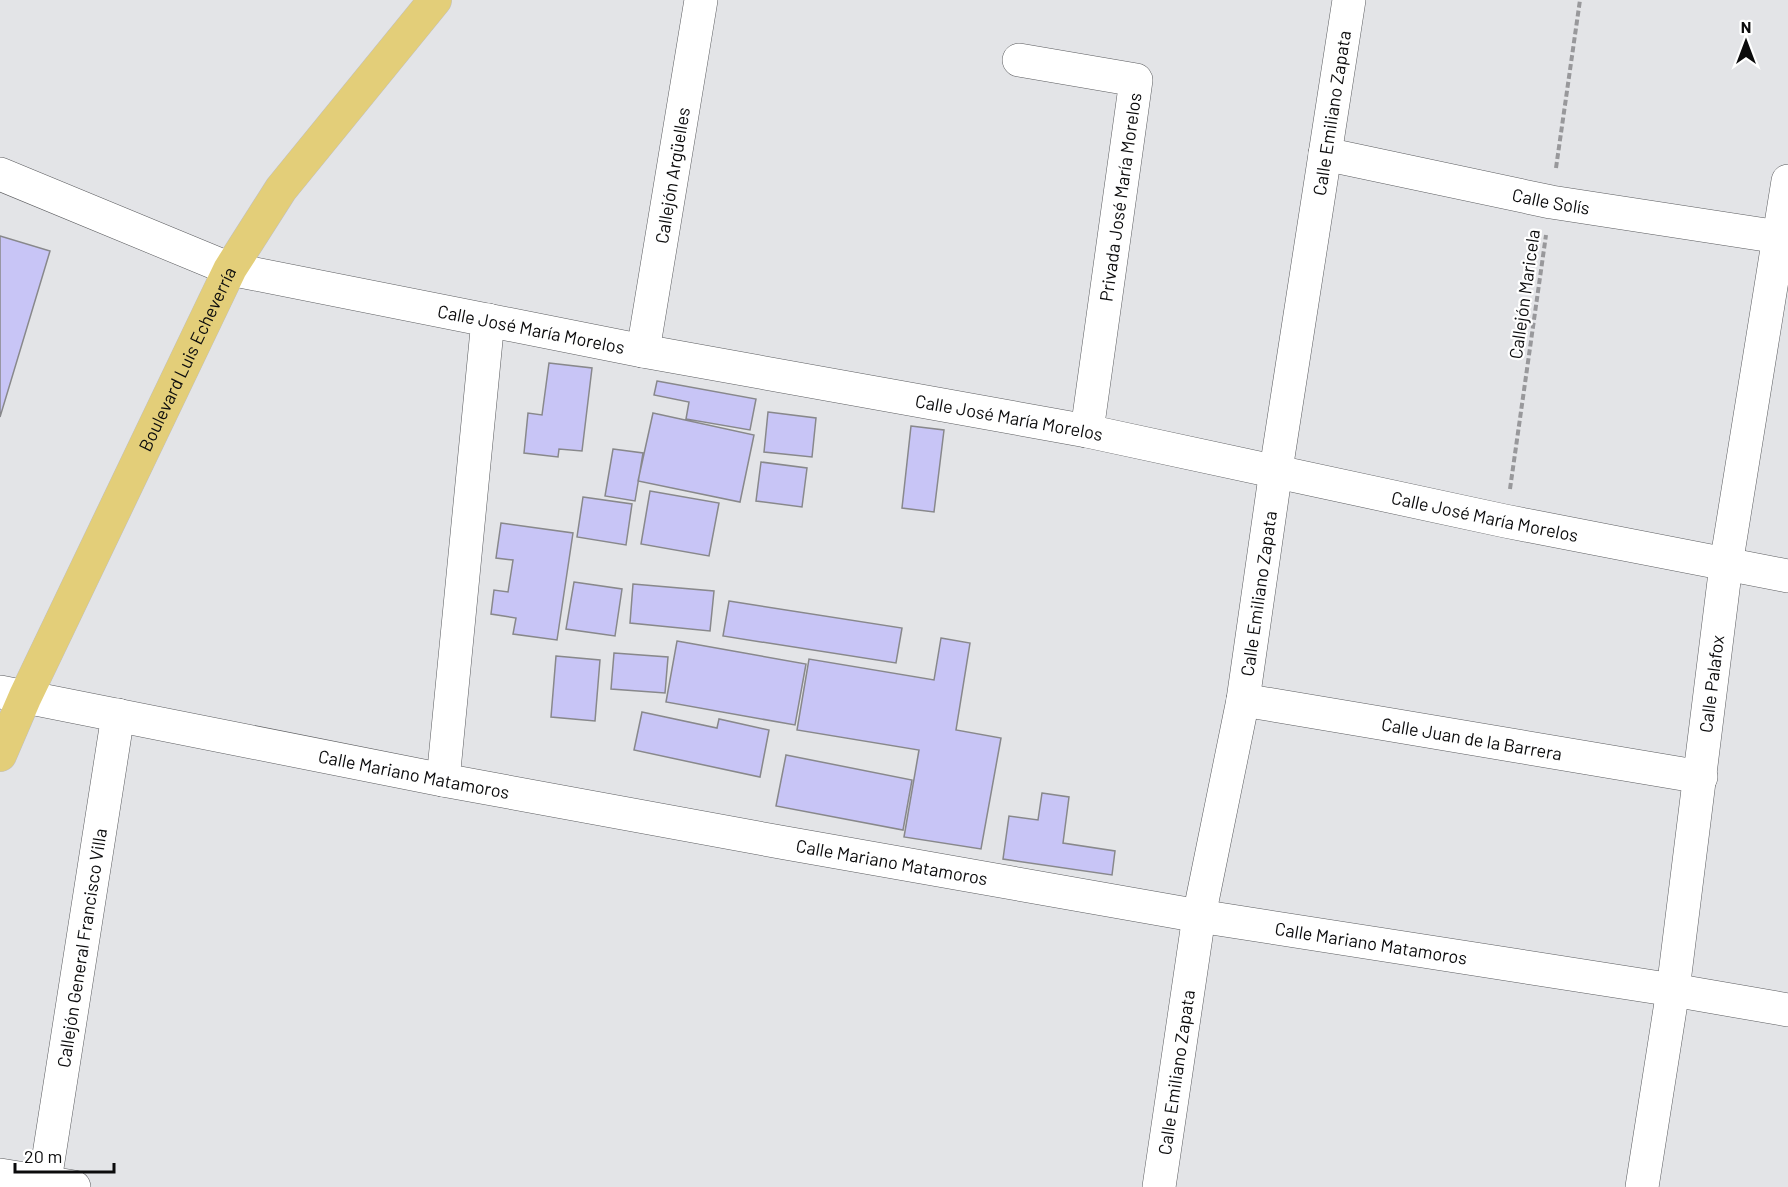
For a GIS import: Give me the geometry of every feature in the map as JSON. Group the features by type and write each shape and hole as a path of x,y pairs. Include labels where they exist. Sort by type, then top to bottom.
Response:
{"main road":[{"name":"Boulevard Luis Echeverría","path":"0,755 12,694 230,269 281,189 435,0"}],"street":[{"name":"Callejón Argüelles","path":"643,351 701,0"},
{"name":"Calle Emiliano Zapata","path":"1159,1187 1199,916 1243,700 1276,470 1349,0"},
{"name":"Privada José María Morelos","path":"1019,60 1136,80 1086,431"},
{"name":"Calle Solís","path":"1325,154 1551,202 1779,237"},
{"name":"Calle José María Morelos","path":"0,174 230,269 643,351 1086,431 1505,521 1788,576"},
{"name":"Calle Palafox","path":"1642,1187 1673,990 1726,565 1788,181"},
{"path":"442,780 488,320"},
{"name":"Calle Mariano Matamoros","path":"12,694 442,780 1199,916 1788,1010"},
{"name":"Calle Juan de la Barrera","path":"1243,700 1701,777"},
{"name":"Callejón General Francisco Villa","path":"54,1185 118,715"},
{"path":"0,1175 54,1185"}],"path":[{"name":"Callejón Maricela","path":"1505,521 1580,0"}],"building":[{"path":"0,236 50,251 0,417"},
{"path":"549,363 592,368 582,451 559,449 558,457 524,453 528,413 542,415"},
{"path":"657,381 756,399 750,430 686,419 689,402 654,395"},
{"path":"768,412 816,418 812,457 764,452"},
{"path":"653,413 754,435 740,502 638,481"},
{"path":"911,426 944,430 934,512 902,508"},
{"path":"613,449 643,453 635,501 605,496"},
{"path":"761,462 807,468 802,507 756,501"},
{"path":"650,491 719,503 709,556 641,544"},
{"path":"583,497 632,504 626,545 577,537"},
{"path":"501,523 573,533 557,640 513,634 516,618 491,614 494,590 508,592 513,560 496,558"},
{"path":"574,582 622,589 615,636 566,629"},
{"path":"633,584 714,591 710,631 630,623"},
{"path":"729,601 902,628 896,663 723,636"},
{"path":"941,638 970,643 956,730 1001,738 981,849 904,837 919,750 797,730 809,659 934,680"},
{"path":"677,641 806,664 795,725 666,702"},
{"path":"614,653 668,657 665,693 611,689"},
{"path":"556,656 600,660 595,721 551,717"},
{"path":"642,712 717,728 719,719 769,730 760,777 634,750"},
{"path":"786,755 912,780 903,830 776,806"},
{"path":"1042,793 1069,797 1063,843 1115,851 1112,875 1003,859 1009,816 1038,820"}]}
